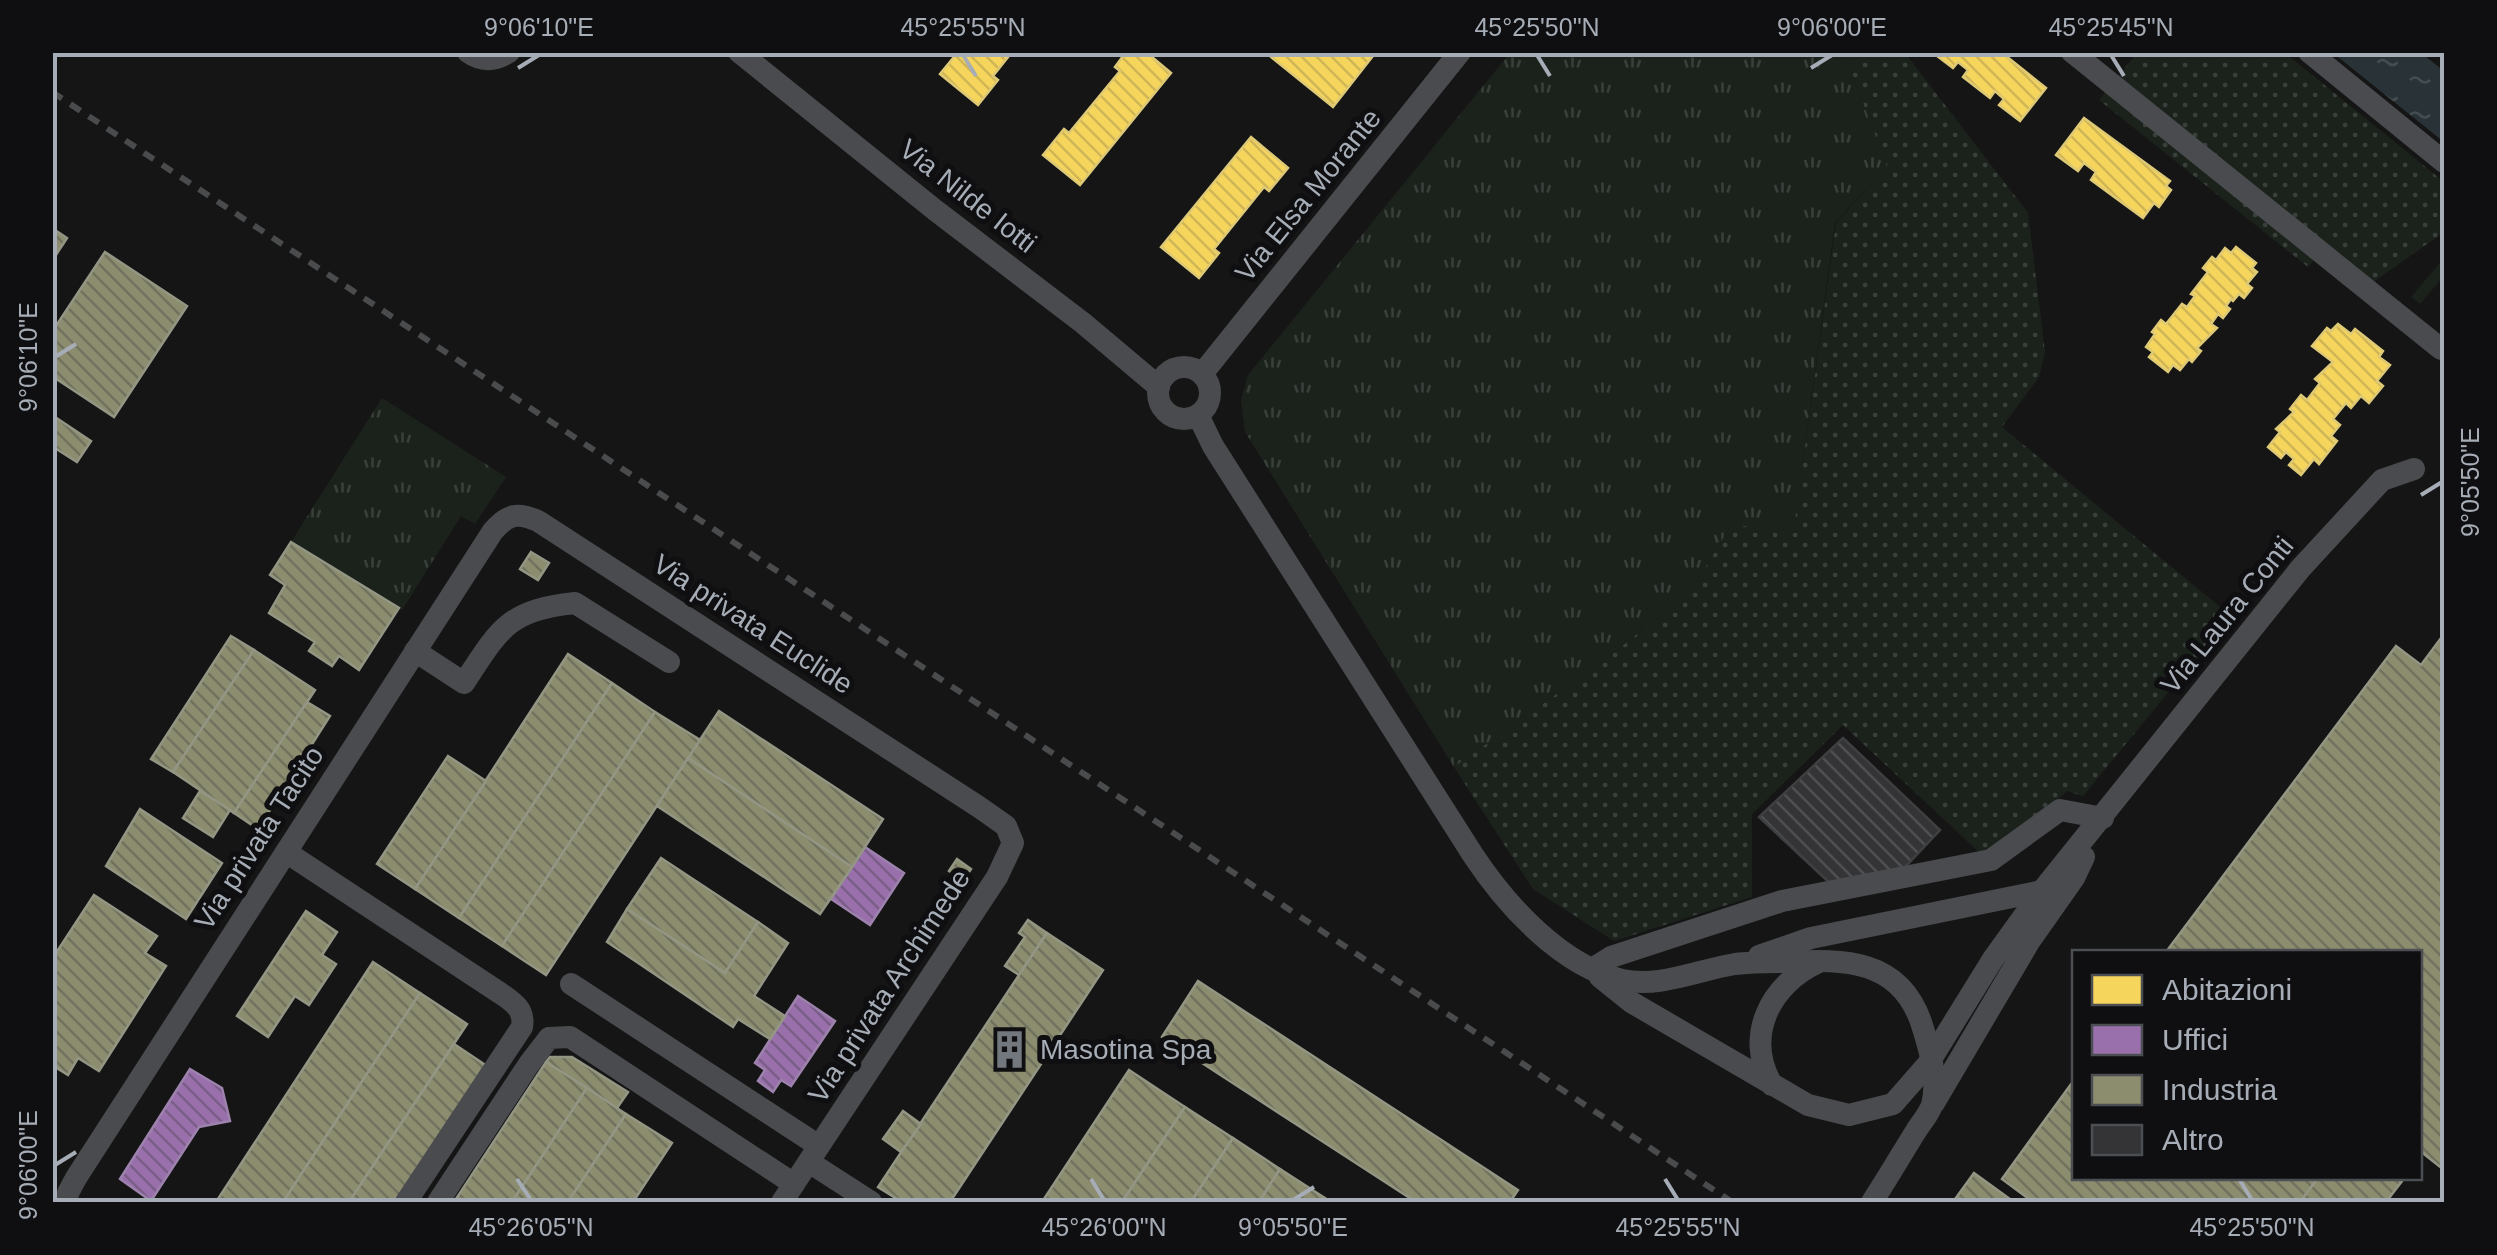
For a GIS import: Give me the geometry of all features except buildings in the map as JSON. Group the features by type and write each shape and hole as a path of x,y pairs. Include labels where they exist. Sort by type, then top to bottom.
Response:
{"street":[{"path":"468,52 486,60 509,52"},
{"name":"Via Nilde Iotti","path":"739,52 1083,323 1159,388"},
{"name":"Via Elsa Morante","path":"1202,374 1460,52"},
{"path":"2072,52 2440,349"},
{"path":"2308,52 2444,162"},
{"path":"1192,369 1202,374 1210,396 1198,415 1172,417 1161,404 1159,388 1172,370 1192,369"},
{"path":"1198,415 1213,446 1492,885 1520,916 1631,1002 1796,1100 1835,1114 1860,1114 1893,1104 1928,1064 2042,891 2103,818"},
{"name":"Via Laura Conti","path":"2103,818 2300,569 2382,480 2414,469"},
{"name":"Via privata Euclide","path":"493,531 510,515 538,520 979,807"},
{"name":"Via privata Tacito","path":"67,1202 76,1178 493,531"},
{"path":"415,652 464,684 500,630 531,611 575,603 669,662"},
{"name":"Via privata Archimede","path":"788,1193 1008,858 1013,843 1006,826 979,807"},
{"path":"1592,969 1611,957 1801,898 1991,860 2060,810 2103,818"},
{"path":"1872,1202 2029,942 2074,878 2103,818"},
{"path":"286,852 519,1006 524,1018 522,1027 406,1202"},
{"path":"1801,898 1820,876"},
{"path":"1592,969 1624,980 1652,982 1736,964 1811,938 2042,891"},
{"path":"1736,964 1834,960 1879,972 1898,985 1918,1015 1933,1072 1932,1106"},
{"path":"1772,1085 1764,1072 1760,1050 1766,1012 1786,983 1834,960"},
{"path":"571,984 814,1154 871,1202"},
{"path":"438,1202 529,1064 550,1038 558,1035 570,1037 788,1193"}],"green space":[{"path":"1510,53 1844,53 1887,166 1835,223 1793,535 1732,524 1690,592 1607,658 1454,767 1245,432 1241,401 1248,375"},
{"path":"1844,53 1905,53 2028,213 2045,352 2039,377 2002,427 2231,616 2083,796 2067,791 2019,837 1981,854 1843,725 1752,814 1752,897 1614,941 1533,889 1454,767 1607,658 1690,592 1732,524 1793,534 1836,223 1887,166"},
{"path":"2137,53 2285,53 2444,182 2444,232 2365,288 2317,256 2308,267 2099,100"},
{"path":"2444,258 2444,276 2420,304 2411,297"},
{"path":"382,398 506,477 475,524 461,516 402,610 291,542"}],"water":[{"path":"2333,53 2421,53 2444,71 2444,142"}],"railway":[{"path":"52,92 1732,1202"}],"place":[{"name":"Masotina Spa","path":"1010,1049"}]}
